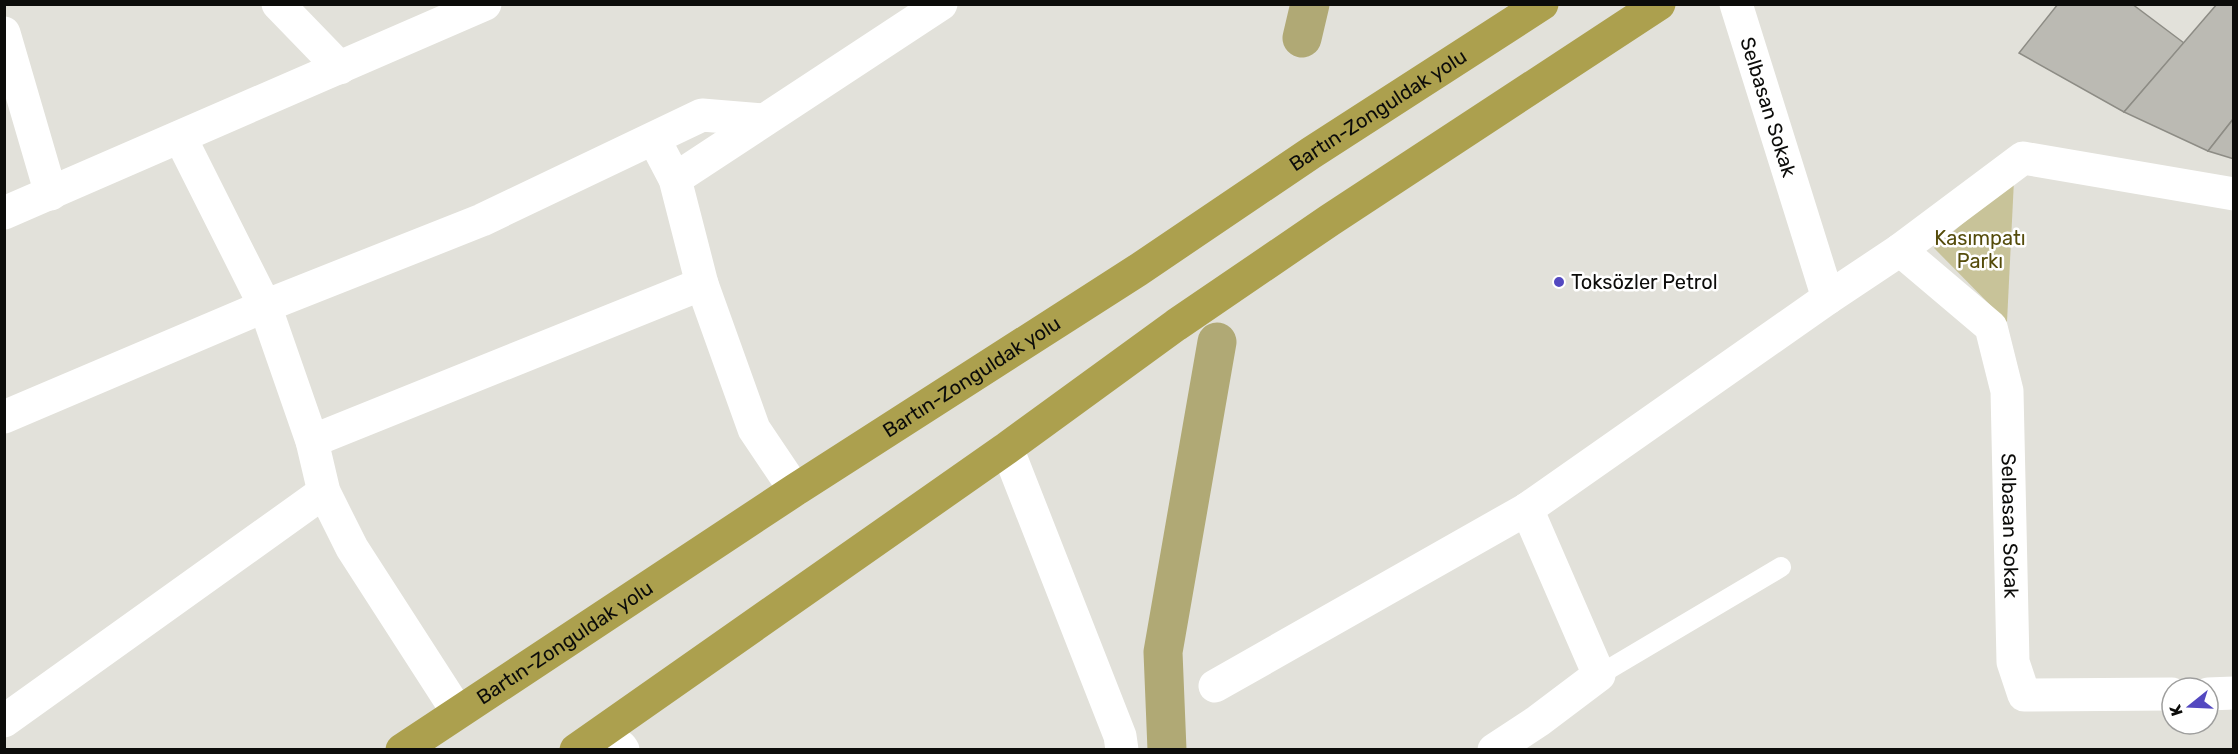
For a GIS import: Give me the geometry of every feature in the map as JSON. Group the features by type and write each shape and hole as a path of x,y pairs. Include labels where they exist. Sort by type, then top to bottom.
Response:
{"highway":[{"name":"Bartın-Zonguldak yolu","path":"402,750 795,490 1071,313 1311,153 1542,4"},
{"path":"576,750 1007,448 1176,325 1330,220 1659,4"}],"street":[{"path":"278,4 340,68"},
{"path":"4,213 485,4"},
{"path":"675,179 941,4"},
{"name":"Selbasan Sokak","path":"1736,4 1828,298"},
{"path":"4,33 51,194"},
{"path":"4,417 264,306 482,220 702,115 764,120"},
{"path":"180,137 264,306 312,441 324,492 352,548 458,711"},
{"path":"654,139 675,179 702,285 754,429 795,490"},
{"path":"1215,686 1527,509 1900,250 2023,158 2234,194"},
{"name":"Selbasan Sokak","path":"1900,250 1991,327 2007,391 2013,662 2024,694 2160,694"},
{"path":"312,441 702,285"},
{"path":"1007,448 1120,736 1122,750"},
{"path":"4,721 324,492"},
{"path":"1494,750 1538,721 1599,675 1527,509"}],"lane":[{"path":"1599,675 1781,567"}],"green space":[{"name":"Kasımpatı Parkı","path":"2014,180 2007,322 1934,248"}],"building":[{"path":"2058,4 2132,4 2184,43 2124,112 2019,53"},
{"path":"2217,4 2234,4 2234,118 2208,151 2124,112"},
{"path":"2234,118 2234,159 2208,151"}],"waterway":[{"path":"1302,38 1310,4"},
{"path":"1167,750 1163,652 1217,342"}],"place":[{"name":"Toksözler Petrol","path":"1559,282"}]}
